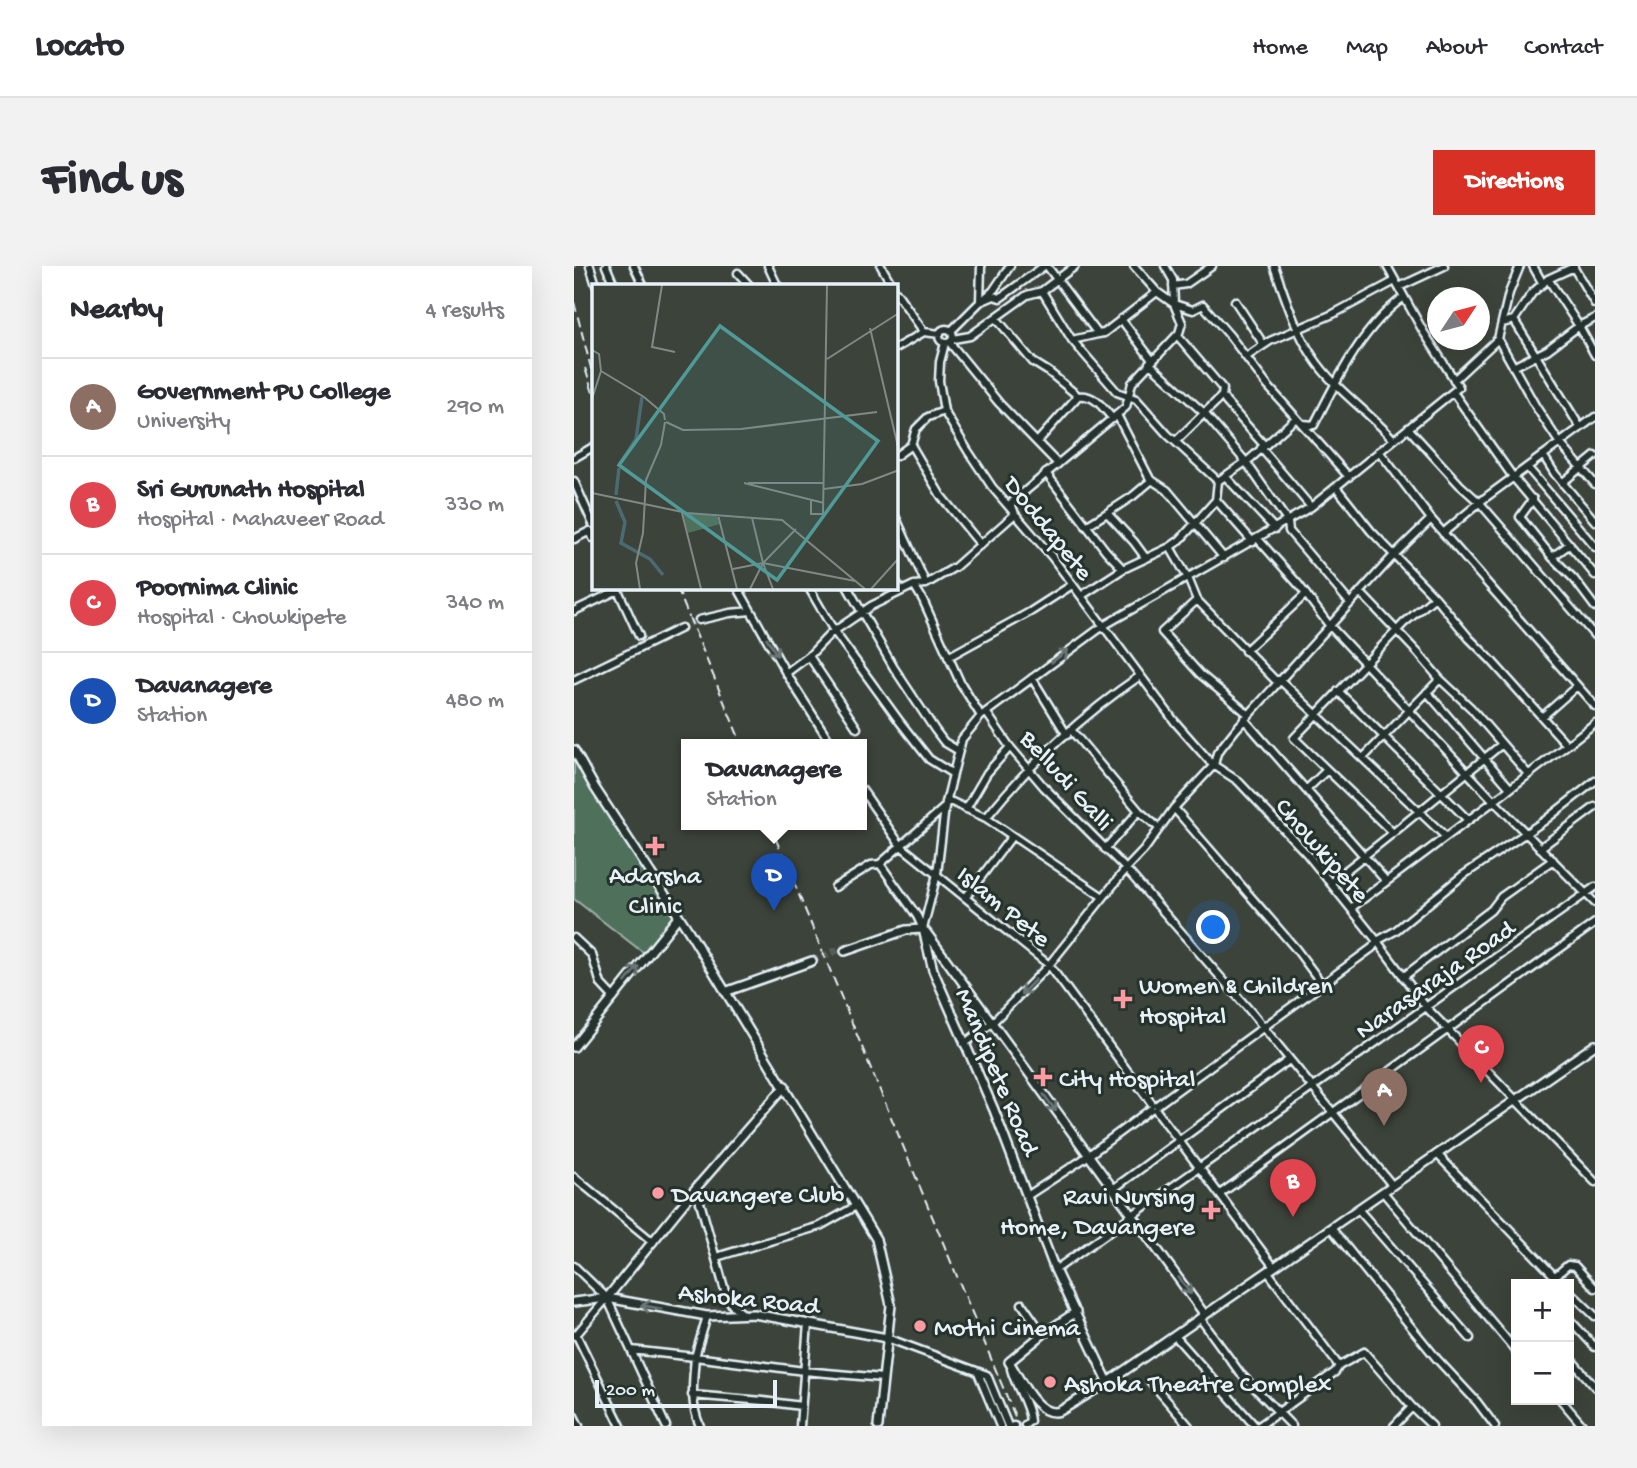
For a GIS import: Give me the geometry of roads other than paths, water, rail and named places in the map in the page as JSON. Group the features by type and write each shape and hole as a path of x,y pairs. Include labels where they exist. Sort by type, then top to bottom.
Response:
{"main road":[{"path":"574,750 595,788 785,1086 876,1239 891,1305 878,1426"},
{"path":"574,1047 679,916"},
{"path":"845,949 923,927 1133,1215 1203,1316"},
{"name":"Mandipete Road","path":"923,927 933,970 1055,1270 1108,1382"},
{"path":"726,994 812,962"},
{"path":"1076,1312 1043,1334 1009,1363 1036,1402 1043,1410 1052,1413 1060,1411 1108,1382 1595,1045"},
{"path":"607,1298 696,1188 785,1086"},
{"name":"Ashoka Road","path":"574,1302 607,1298 707,1316 742,1313 887,1338"}],"street":[{"path":"590,266 596,284"},
{"path":"606,266 614,284"},
{"path":"634,266 643,284"},
{"path":"768,266 777,284"},
{"path":"881,266 891,284"},
{"path":"980,302 981,266"},
{"path":"899,454 911,446 916,429 928,417 944,411 939,381 940,362 951,331 993,290 1010,266"},
{"path":"980,302 994,296 1000,298 1045,266 1058,279 1098,334"},
{"path":"940,334 941,341 949,342 970,336 1027,295 1042,291 1074,266"},
{"path":"1134,266 1157,292 1174,304 1193,310 1203,305 1267,385 1349,477"},
{"path":"786,673 809,656 834,631 861,613 914,584 926,584 956,567 1015,514 1011,503 1126,407 1132,383 1177,335 1182,323 1174,304 1173,280 1166,266"},
{"path":"1173,286 1186,284 1212,266"},
{"path":"1274,266 1298,329 1313,358 1394,440"},
{"path":"923,927 937,874 945,804 962,739 983,714 1103,626 1311,507 1459,387 1387,266"},
{"path":"1246,357 1298,329 1429,269 1444,266"},
{"path":"1454,380 1498,339 1509,293 1520,266"},
{"path":"1534,266 1579,326 1595,355"},
{"path":"1502,323 1514,320 1532,293 1546,281 1575,267 1595,303"},
{"path":"738,273 748,284"},
{"path":"1042,291 1072,340 1117,393 1136,398 1175,441 1217,481 1216,500 1170,547 1123,569 1081,596"},
{"path":"1072,340 1104,333 1157,292"},
{"path":"898,295 924,332"},
{"path":"1303,424 1314,425 1336,383 1371,329 1391,307 1404,298"},
{"path":"1235,301 1264,345"},
{"path":"996,318 1033,362 1079,396"},
{"path":"1121,318 1151,362 1204,412 1246,462 1288,522 1289,531 1350,603"},
{"path":"1513,367 1547,350 1579,326 1595,318"},
{"path":"1514,320 1580,427"},
{"path":"898,347 924,332 940,334 944,330 951,331"},
{"path":"1175,441 1222,396 1223,389 1177,335"},
{"path":"1498,339 1559,442 1595,484"},
{"path":"949,342 999,402 1058,464"},
{"path":"1453,392 1513,477 1595,575"},
{"path":"1037,442 1079,396 1093,397 1115,417 1152,480 1167,490 1224,558"},
{"path":"1222,396 1311,507"},
{"name":"Doddapete","path":"944,411 968,452 1103,626"},
{"path":"1443,533 1543,454 1595,417"},
{"path":"1217,481 1246,462 1296,418"},
{"path":"1408,428 1480,503 1595,636"},
{"path":"911,446 941,496 981,545"},
{"path":"574,458 592,448"},
{"path":"1379,451 1431,519 1595,706"},
{"path":"1543,454 1562,483 1595,521"},
{"path":"1562,483 1595,456"},
{"path":"1527,467 1595,547"},
{"path":"1046,473 1123,569"},
{"path":"1225,475 1275,529"},
{"path":"1086,526 1152,480"},
{"path":"574,481 592,522"},
{"path":"1336,487 1371,531 1435,597 1567,745"},
{"path":"1533,499 1520,517 1595,607"},
{"path":"1216,500 1306,594 1329,625 1364,663 1595,903"},
{"path":"1107,513 1145,557"},
{"path":"964,1044 992,1023 1049,965 1144,850 1174,808 1214,765 1217,753 1246,716 1395,554 1431,519"},
{"path":"898,522 926,584"},
{"path":"574,539 590,531 592,535"},
{"path":"1552,557 1570,544"},
{"path":"1170,547 1197,600 1245,651 1275,680 1280,680 1446,837"},
{"name":"Belludi Galli","path":"914,584 960,682 983,714 1029,769 1126,869 1264,1028 1392,1185"},
{"path":"898,585 902,591"},
{"path":"948,657 1030,612 1072,585"},
{"path":"574,611 616,590"},
{"path":"618,590 639,636"},
{"path":"739,590 786,673 828,739"},
{"path":"810,590 834,631 929,759 953,774"},
{"path":"849,590 935,730 944,742 959,751"},
{"path":"1360,592 1440,679 1471,708 1528,774"},
{"path":"1245,651 1306,594"},
{"path":"1393,834 1294,738 1397,630 1435,597"},
{"path":"1197,600 1162,632 1200,674 1246,716 1306,790 1386,881"},
{"path":"699,620 751,611"},
{"name":"Chowkipete","path":"1103,626 1175,722 1214,765 1238,781 1307,855 1377,941 1426,1007 1595,1182"},
{"path":"574,680 681,628"},
{"path":"809,656 856,728"},
{"path":"986,818 1029,769 1109,698 1140,676"},
{"path":"1032,678 1070,733 1139,811 1159,828"},
{"path":"1363,758 1440,679"},
{"path":"1542,717 1577,686"},
{"path":"1338,691 1468,820"},
{"path":"1427,692 1510,788"},
{"path":"1351,908 1595,723"},
{"path":"1330,883 1502,744"},
{"path":"966,809 987,772 1010,747"},
{"path":"1306,790 1328,769"},
{"path":"1027,1196 1264,1028 1372,948 1377,941 1395,931 1462,876 1595,781"},
{"name":"Islam Pete","path":"867,797 901,846 1049,965 1220,1194 1339,1366"},
{"path":"835,887 871,865 880,864 945,804 952,802 986,818 1103,897"},
{"path":"1541,848 1595,807"},
{"path":"1174,808 1322,984"},
{"path":"1105,849 1139,811"},
{"path":"966,897 1012,836"},
{"path":"1403,976 1491,910 1501,897 1553,860"},
{"path":"880,864 923,927"},
{"name":"Narasaraja Road","path":"1055,1270 1595,887"},
{"path":"1220,1194 1595,923"},
{"path":"574,938 592,955 601,984 614,998"},
{"path":"1113,1189 1289,1060"},
{"path":"1437,1154 1556,1279"},
{"path":"574,1177 653,1242"},
{"path":"696,1188 728,1298 742,1313"},
{"path":"1383,1192 1511,1344"},
{"path":"716,1257 820,1226 856,1206"},
{"path":"1358,1209 1470,1338"},
{"path":"1331,1227 1437,1359 1495,1426"},
{"path":"1550,1279 1568,1265 1575,1266 1595,1288"},
{"path":"574,1266 607,1298 666,1426"},
{"path":"1574,1296 1595,1316"},
{"path":"607,1298 575,1336 621,1426"},
{"path":"1022,1304 1043,1334"},
{"path":"700,1426 692,1395 695,1357 707,1316"},
{"path":"1203,1316 1240,1373 1292,1426"},
{"path":"800,1426 808,1323"},
{"path":"1574,1324 1595,1347"},
{"path":"1175,1336 1257,1426 1339,1366 1364,1352 1432,1426"},
{"path":"887,1338 987,1375 1008,1426"},
{"path":"631,1350 883,1378"},
{"path":"1009,1363 1012,1380 1028,1417 1026,1423"},
{"path":"1574,1363 1595,1387"},
{"path":"978,1373 1000,1426"},
{"path":"1150,1381 1189,1426"},
{"path":"692,1395 801,1406"},
{"path":"1565,1405 1583,1426"},
{"path":"1394,1426 1412,1407"},
{"path":"574,1416 579,1426"}],"tunnel":[{"path":"681,628 699,620"},
{"path":"812,961 845,947"}],"railway":[{"path":"574,302 592,372"},
{"path":"585,368 592,390"},
{"path":"678,590 740,739"},
{"path":"772,830 1019,1426"}],"place":[{"name":"Adarsha Clinic","path":"655,846"},
{"name":"Davanagere","path":"774,911"},
{"name":"Women & Children Hospital","path":"1123,999"},
{"name":"City Hospital","path":"1043,1077"},
{"name":"Poornima Clinic","path":"1481,1083"},
{"name":"Government PU College","path":"1384,1126"},
{"name":"Davangere Club","path":"658,1193"},
{"name":"Ravi Nursing Home, Davangere","path":"1211,1210"},
{"name":"Sri Gurunath Hospital","path":"1293,1217"},
{"name":"Mothi Cinema","path":"920,1326"},
{"name":"Ashoka Theatre Complex","path":"1050,1382"}]}
